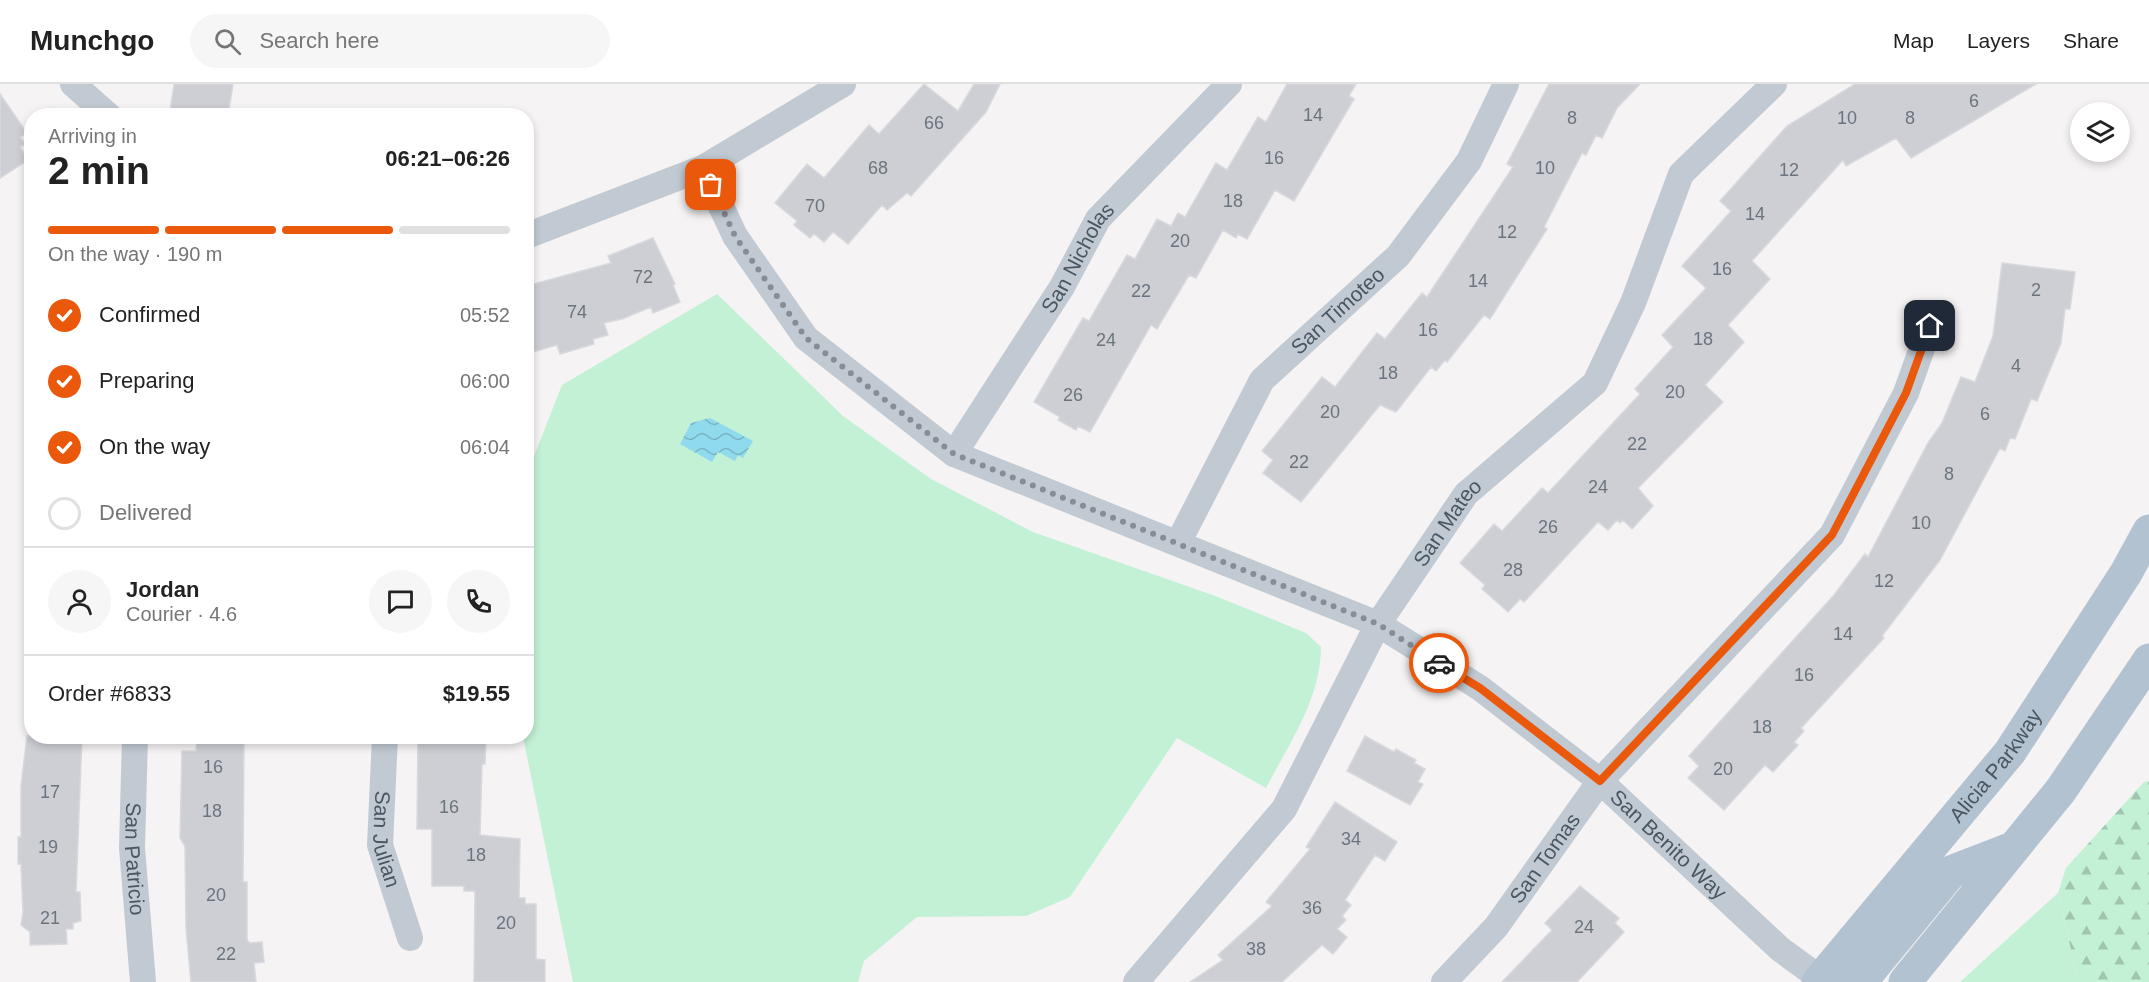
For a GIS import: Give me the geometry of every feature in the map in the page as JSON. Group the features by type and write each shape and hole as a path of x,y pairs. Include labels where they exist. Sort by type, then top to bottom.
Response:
{"main road":[{"name":"Alicia Parkway","path":"1827,981 2010,752 2126,573 2149,531"},
{"path":"1905,982 2061,790 2149,660"},
{"path":"1827,981 1868,973 1951,872 2015,847"}],"street":[{"path":"73,84 100,108"},
{"path":"534,233 703,168 843,84"},
{"name":"San Nicholas","path":"954,454 1062,287 1098,219 1229,84"},
{"name":"San Timoteo","path":"1178,543 1262,380 1398,256 1469,161 1506,84"},
{"name":"San Mateo","path":"1136,982 1284,809 1378,624 1466,494 1595,383 1633,303 1682,174 1774,84"},
{"name":"San Benito Way","path":"703,168 735,236 806,338 954,454 1378,624 1480,688 1600,781 1780,949 1827,981"},
{"name":"San Tomas","path":"1444,982 1496,927 1600,781 1832,535 1906,393 1930,326"},
{"name":"San Patricio","path":"135,744 132,848 143,982"},
{"name":"San Julian","path":"385,744 380,845 410,938"}],"green space":[{"path":"717,294 843,416 931,479 1033,532 1218,597 1306,633 1321,647 1320,666 1310,702 1266,788 1177,738 1070,897 1026,916 917,917 864,961 858,982 573,982 524,744 534,744 534,456 562,385"},
{"path":"2149,781 2149,982 2078,982 2058,893 2066,868 2144,782"},
{"path":"2058,893 2078,982 1960,982"}],"water":[{"path":"710,418 753,441 743,458 738,455 735,461 718,452 712,462 680,444 691,423"}],"building":[{"path":"174,84 233,84 229,108 171,108"},
{"path":"924,84 958,111 974,84 1000,84 986,112 911,196 907,193 887,210 882,205 848,244 833,232 824,242 814,234 810,238 794,225 797,221 775,203 807,164 824,178 869,125 879,134"},
{"path":"1287,84 1356,84 1349,96 1354,99 1294,201 1275,190 1247,239 1238,234 1236,238 1223,230 1196,278 1189,275 1157,329 1151,325 1090,432 1078,426 1076,430 1058,420 1060,417 1034,402 1083,318 1089,321 1127,255 1135,259 1157,219 1171,226 1178,213 1185,217 1216,163 1227,170 1258,117 1266,122"},
{"path":"1549,84 1640,84 1617,108 1602,138 1596,135 1586,155 1582,153 1544,227 1547,229 1490,319 1484,315 1447,362 1445,360 1436,371 1431,367 1396,412 1380,405 1301,502 1263,473 1273,460 1262,451 1322,377 1335,387 1377,333 1385,339 1422,293 1427,297 1513,167 1507,164"},
{"path":"1855,84 2036,84 1911,158 1896,138 1846,166 1843,160 1752,261 1770,279 1728,325 1744,342 1705,385 1723,402 1638,488 1653,506 1632,529 1623,520 1620,523 1617,520 1608,530 1598,522 1524,602 1520,599 1508,612 1482,589 1485,585 1460,563 1494,524 1502,531 1542,488 1548,493 1640,394 1635,389 1673,347 1662,335 1706,288 1682,266 1731,211 1720,201 1787,126"},
{"path":"0,94 24,129 24,135 20,137 24,145 20,147 24,154 24,163 0,178"},
{"path":"653,238 675,284 673,285 680,302 653,313 651,307 622,319 604,323 608,335 593,339 594,344 560,354 557,345 534,352 534,284 611,263 608,256"},
{"path":"2002,263 2075,272 2070,309 2065,309 2061,343 2037,401 2031,399 2015,439 2010,438 2005,451 2000,448 1940,560 1882,636 1884,638 1801,728 1804,731 1794,742 1798,745 1773,772 1765,765 1724,810 1688,778 1699,766 1689,756 1834,595 1865,554 1868,557 1928,443 1942,423 1961,377 1975,382 1993,336"},
{"path":"1365,736 1394,752 1396,749 1416,760 1414,763 1425,769 1418,782 1423,784 1410,805 1347,771"},
{"path":"26,744 82,744 76,892 80,892 81,921 73,923 73,929 66,929 67,944 30,945 30,932 21,925 23,913 18,837 21,837 21,786"},
{"path":"196,744 244,744 243,882 247,882 247,940 250,943 262,942 264,962 254,963 256,982 191,982 186,929 185,846 180,838 182,751 196,751"},
{"path":"418,744 486,744 485,764 482,764 480,835 520,839 519,898 525,898 525,904 536,904 536,959 545,960 545,982 474,982 475,891 464,891 464,886 432,886 432,829 417,829"},
{"path":"1335,802 1397,842 1385,861 1375,855 1345,900 1351,905 1342,916 1346,920 1337,929 1347,937 1333,954 1322,945 1282,982 1190,982 1223,960 1218,955 1272,906 1266,902 1310,849 1306,847"},
{"path":"1580,886 1619,918 1615,923 1624,932 1577,982 1502,982 1552,930 1545,923"}],"way so far":[{"path":"711,185 735,236 806,338 954,454 1378,624 1439,663"}],"route":[{"path":"1439,663 1480,688 1600,781 1832,535 1906,393 1930,326"}]}
